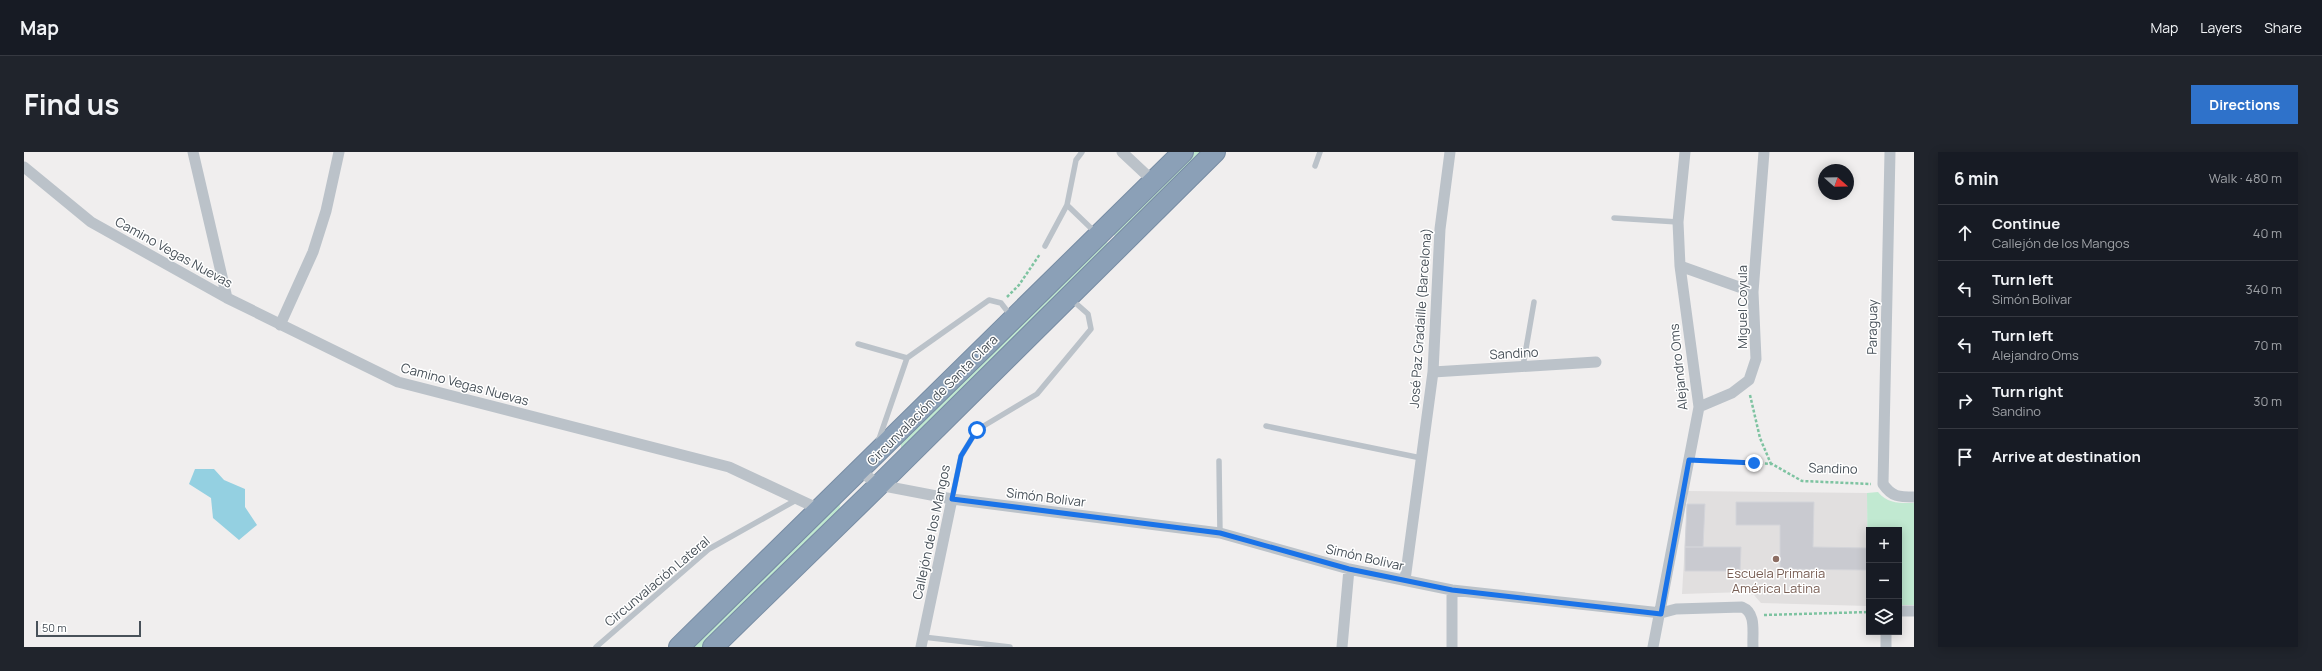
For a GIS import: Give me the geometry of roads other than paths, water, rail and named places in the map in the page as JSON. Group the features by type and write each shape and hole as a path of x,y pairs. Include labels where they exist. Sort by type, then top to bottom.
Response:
{"highway":[{"name":"Circunvalación de Santa Clara","path":"680,647 821,510 1183,152"},
{"name":"Circunvalación de Santa Clara","path":"713,647 880,485 1215,152"}],"street":[{"path":"193,152 227,298"},
{"path":"280,325 313,252 326,211 339,152"},
{"path":"1122,152 1153,181"},
{"name":"José Paz Gradaille (Barcelona)","path":"1405,580 1433,372 1440,229 1450,152"},
{"name":"Alejandro Oms","path":"1653,647 1661,614 1699,407 1680,266 1678,222 1685,152"},
{"name":"Miguel Coyula","path":"1699,407 1732,393 1749,380 1756,359 1753,292 1764,152"},
{"name":"Paraguay","path":"1890,152 1883,484 1889,492 1896,497 1914,497"},
{"name":"Camino Vegas Nuevas","path":"24,166 91,222 227,298 398,382 729,467 821,510"},
{"path":"1680,266 1753,292"},
{"name":"Sandino","path":"1433,372 1596,362"},
{"name":"Simón Bolivar","path":"866,464 880,485 952,499 1220,533 1349,569 1452,590 1661,614 1676,609 1742,607 1749,609 1752,616 1752,647"},
{"name":"Callejón de los Mangos","path":"922,642 952,499"},
{"path":"1342,647 1349,569"},
{"path":"1452,590 1452,647"},
{"path":"1902,611 1914,611"},
{"path":"1886,635 1886,647"}],"lane":[{"path":"1045,246 1067,205 1076,160 1082,152"},
{"path":"1315,166 1320,152"},
{"path":"1067,205 1098,235"},
{"path":"1614,218 1678,222"},
{"name":"Callejón de los Mangos","path":"952,499 961,456 977,430 1037,394 1091,328 1088,314 1069,297"},
{"path":"866,464 907,358 989,300 1001,303 1014,319"},
{"path":"1523,366 1534,302"},
{"path":"858,344 907,358"},
{"path":"1266,426 1421,458"},
{"path":"1220,461 1220,533"},
{"name":"Circunvalación Lateral","path":"596,647 710,549 798,499"},
{"path":"922,642 1010,647"}],"water":[{"path":"195,469 214,469 224,480 245,489 245,507 257,525 239,540 213,518 211,498 189,484"}],"place":[{"name":"Escuela Primaria América Latina","path":"1776,559"}]}
